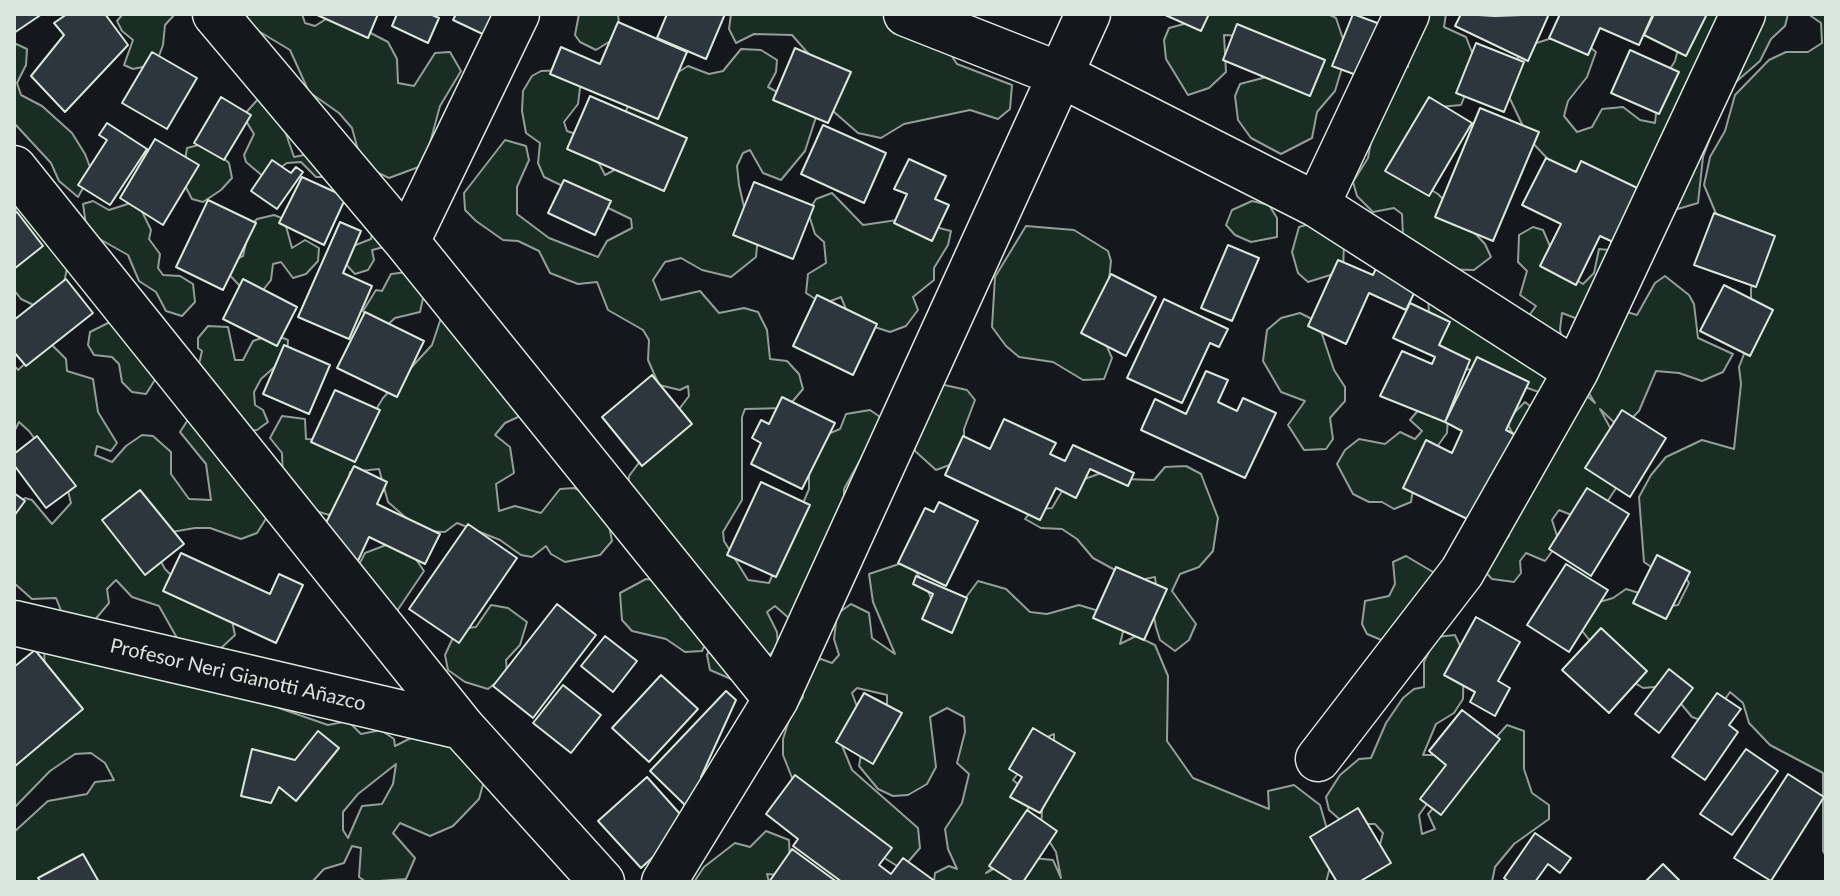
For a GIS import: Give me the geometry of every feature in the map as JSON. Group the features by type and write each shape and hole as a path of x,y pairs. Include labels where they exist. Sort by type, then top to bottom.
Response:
{"street":[{"path":"215,14 407,242 776,699"},
{"path":"407,242 517,14"},
{"path":"906,14 1061,75 1317,205 1576,371"},
{"path":"664,882 776,699 1088,14"},
{"path":"1317,205 1407,14"},
{"path":"1318,759 1462,572 1576,371 1743,14"},
{"path":"14,168 462,727 602,882"},
{"name":"Profesor Neri Gianotti Añazco","path":"14,623 462,727"}],"green space":[{"path":"123,14 175,14 165,25 163,45 156,64 133,69 124,65 133,40 122,31 117,21"},
{"path":"245,14 302,14 305,23 315,26 334,14 388,42 397,59 398,83 414,86 435,53 450,52 461,71 440,106 424,165 389,178 362,165 352,128 339,113 309,92 290,50 255,29"},
{"path":"579,14 618,14 620,35 596,50 580,42 575,35"},
{"path":"731,14 908,14 934,29 957,64 1012,85 1010,109 998,119 970,110 904,124 881,138 858,133 825,104 821,68 792,35 754,34 736,43 729,29"},
{"path":"1199,14 1328,14 1336,18 1345,45 1345,58 1335,91 1317,112 1312,138 1281,154 1251,138 1238,120 1235,96 1240,84 1274,75 1242,36 1224,35 1226,72 1209,88 1188,95 1166,59 1164,40 1169,28 1199,20"},
{"path":"1379,14 1446,14 1444,27 1466,37 1477,65 1461,105 1429,108 1423,185 1438,194 1485,244 1491,257 1474,270 1436,269 1403,236 1402,214 1394,208 1373,212 1357,196 1353,182 1368,158 1372,136 1400,66 1408,67 1408,51"},
{"path":"1663,14 1788,14 1785,26 1771,39 1760,61 1729,88 1703,157 1698,203 1671,211 1559,171 1529,139 1503,84 1524,47 1571,32 1596,52 1587,77 1568,101 1564,116 1577,132 1592,127 1602,109 1623,107 1640,120 1655,123 1659,87 1675,61 1687,15"},
{"path":"1808,14 1826,14 1826,856 1823,851 1823,773 1770,745 1749,723 1743,703 1730,692 1709,723 1692,717 1666,686 1643,688 1611,668 1576,623 1586,606 1613,598 1626,589 1649,596 1657,608 1678,605 1689,583 1682,571 1663,575 1644,562 1639,497 1666,457 1702,440 1734,449 1741,384 1739,367 1756,323 1751,311 1751,289 1761,245 1725,235 1704,185 1710,157 1725,131 1735,95 1769,60 1786,52 1808,52 1822,43 1821,23"},
{"path":"14,43 27,49 26,65 17,83 21,95 42,106 72,133 85,154 92,172 78,197 59,181 51,163 14,123"},
{"path":"741,49 761,50 777,60 776,72 768,87 817,114 805,151 781,180 763,173 750,150 743,153 737,166 739,185 747,220 758,236 756,257 731,277 702,270 681,258 665,262 653,280 661,300 700,291 719,313 744,308 758,312 767,330 770,359 787,361 799,374 803,389 787,408 745,409 742,417 742,500 723,532 724,541 748,580 769,583 809,489 809,462 823,436 840,429 846,414 870,410 883,419 844,489 844,506 798,626 775,606 767,612 777,632 778,645 745,685 710,670 707,655 726,609 628,491 629,476 689,396 688,386 680,390 659,385 648,360 649,340 643,330 608,310 597,282 578,284 550,273 539,251 518,241 503,240 476,221 465,210 464,193 505,140 526,146 529,160 517,187 517,214 549,238 598,257 607,241 632,228 631,219 544,177 538,163 540,143 526,133 522,111 523,91 532,76 541,71 567,70 581,80 578,104 564,122 567,131 586,138 605,175 633,160 620,124 634,93 651,89 688,66 709,74 723,71"},
{"path":"259,98 285,131 294,157 304,155 309,148 326,177 316,177 301,162 287,163 265,178 246,162 244,155 254,134 243,116"},
{"path":"206,143 229,163 232,178 203,202 192,199 182,180 187,148"},
{"path":"832,193 863,225 904,219 951,231 948,245 934,268 934,280 913,297 918,310 906,326 890,332 850,319 841,297 823,304 806,293 808,274 826,263 824,242 815,234 808,212 816,199"},
{"path":"93,201 109,210 137,201 151,230 149,239 160,254 158,268 163,275 180,276 193,284 195,302 182,316 166,311 156,292 139,281 128,255 87,232 83,204"},
{"path":"1252,201 1269,205 1277,218 1277,237 1251,242 1235,235 1226,225 1232,210"},
{"path":"16,203 68,264 62,292 44,310 21,299 14,290"},
{"path":"274,215 284,219 292,248 305,240 319,248 318,261 306,274 293,278 281,262 273,264 271,280 259,295 250,297 225,270 230,262 243,256 250,226 257,219"},
{"path":"1320,221 1344,243 1343,271 1308,282 1298,273 1292,252 1299,227"},
{"path":"1026,226 1074,230 1108,251 1111,261 1106,307 1098,326 1112,358 1104,379 1083,380 1053,362 1019,357 992,327 995,277"},
{"path":"1533,227 1543,230 1556,260 1568,275 1583,284 1594,273 1599,249 1609,250 1627,312 1637,315 1655,283 1665,276 1689,295 1694,304 1698,338 1733,354 1723,372 1702,381 1679,373 1656,371 1639,411 1621,429 1600,409 1613,433 1620,482 1600,513 1584,520 1559,510 1552,520 1559,542 1545,561 1526,553 1520,561 1521,573 1514,582 1492,579 1478,564 1509,536 1506,524 1517,442 1506,421 1525,402 1536,411 1579,405 1587,396 1595,403 1584,385 1591,324 1562,313 1560,329 1566,363 1547,395 1483,372 1454,367 1430,342 1428,292 1528,317 1536,306 1520,295 1527,271 1518,262 1519,235"},
{"path":"372,234 396,244 372,250 374,260 368,270 355,274 341,259 348,248 371,239"},
{"path":"408,272 424,294 420,312 395,318 384,328 369,320 363,311 376,290 382,291 391,274"},
{"path":"1300,313 1318,322 1334,370 1345,387 1345,401 1330,418 1333,439 1326,449 1304,450 1288,425 1305,401 1281,392 1263,361 1267,330 1281,318"},
{"path":"441,318 529,412 505,423 495,435 510,447 514,473 496,484 499,511 515,506 541,513 560,489 574,488 597,498 606,510 612,541 600,555 565,562 551,554 546,546 532,557 521,555 500,540 457,523 445,532 421,531 388,502 379,469 350,472 347,497 329,515 313,510 283,481 282,453 270,438 282,416 305,419 306,439 357,441 383,398 432,345"},
{"path":"110,322 158,375 146,394 132,392 122,382 119,364 112,357 94,355 88,345 90,332"},
{"path":"208,326 228,327 235,360 243,360 253,341 273,334 288,340 287,356 261,379 254,392 255,405 263,410 268,422 257,430 246,431 199,364 202,351 198,348 198,338"},
{"path":"49,342 66,359 67,371 93,379 98,412 117,443 111,451 97,446 95,455 112,462 126,446 142,435 153,436 171,452 171,474 189,499 211,500 206,464 180,432 195,409 274,506 257,533 241,539 210,528 195,528 166,533 153,547 165,569 177,581 228,603 235,635 219,650 279,708 328,725 348,721 361,734 381,730 394,739 395,746 413,737 453,748 484,781 479,799 453,826 430,836 400,823 393,833 415,858 406,879 366,882 359,877 361,848 352,846 344,863 324,869 312,882 14,882 14,832 48,801 87,794 95,782 114,780 105,763 91,753 75,754 50,771 14,808 14,767 22,756 45,674 44,648 177,638 159,606 132,597 116,580 107,589 109,603 93,622 62,613 56,598 32,599 14,583 15,505 25,498 32,500 52,524 71,503 65,479 29,431 19,422 14,432 14,365 18,370","holes":["396,764 393,784 382,804 362,806 348,838 343,830 343,812 358,794"]},
{"path":"940,384 967,390 975,400 964,429 964,448 955,463 936,470 915,451 912,437"},
{"path":"1420,408 1448,417 1447,433 1415,477 1411,502 1394,509 1382,502 1369,502 1353,494 1337,464 1345,450 1359,439 1385,444 1400,432 1415,439 1422,431 1410,420"},
{"path":"1186,466 1201,474 1218,518 1213,551 1199,567 1180,574 1172,591 1196,624 1189,640 1175,651 1160,640 1156,627 1152,606 1157,594 1155,577 1135,581 1093,558 1077,539 1062,529 1041,528 1025,519 1032,510 1052,508 1065,486 1104,472 1124,479 1154,480 1165,467"},
{"path":"394,542 411,552 424,571 395,614 352,578 365,553"},
{"path":"1406,556 1433,572 1445,590 1391,644 1367,634 1362,624 1365,601 1389,596 1395,584 1393,562"},
{"path":"908,561 926,586 934,606 953,615 978,581 1006,589 1030,612 1047,614 1079,605 1102,612 1124,628 1120,644 1136,636 1155,645 1168,676 1167,741 1193,778 1269,809 1268,791 1294,785 1320,805 1334,853 1326,882 934,882 935,873 949,866 957,869 948,849 945,829 962,803 969,774 957,763 965,732 964,717 947,708 930,717 936,767 927,784 908,795 893,796 878,789 859,766 863,744 887,721 887,695 857,688 852,693 859,712 839,738 852,770 918,828 920,848 902,869 870,849 798,793 783,755 783,739 790,717 803,697 800,673 807,664 821,659 832,663 839,655 834,639 837,614 851,604 869,613 872,638 895,654 873,602 869,574","holes":["1054,734 1054,755 1043,794 1041,828 1056,852 1061,878 1053,860 1033,858 1001,865 986,873 1002,860 1030,824 1026,791 1013,780 1027,762 1032,744"]},
{"path":"646,579 665,581 681,619 703,623 710,634 702,651 685,652 666,639 632,631 622,620 620,593"},
{"path":"491,605 508,608 527,622 520,645 506,660 507,674 488,689 465,682 448,670 445,655 457,629 476,627"},
{"path":"1455,635 1464,654 1463,699 1454,713 1436,724 1423,755 1446,755 1451,770 1419,815 1422,834 1435,829 1428,814 1507,725 1524,731 1524,769 1532,793 1549,805 1549,819 1514,844 1495,867 1492,882 1344,882 1377,856 1383,833 1375,824 1345,824 1329,810 1326,797 1340,775 1359,759 1371,758 1386,723 1403,698 1414,689 1424,687 1424,662 1436,637"},
{"path":"766,831 789,840 790,863 778,875 767,874 769,882 694,882 704,867 735,843 750,847"}],"building":[{"path":"14,14 42,14 14,33"},
{"path":"67,14 105,14 128,45 65,112 31,76 64,35 54,23"},
{"path":"315,14 378,14 368,38"},
{"path":"397,14 430,14 439,18 428,43 392,26"},
{"path":"456,14 499,14 489,37 453,20"},
{"path":"667,14 725,14 706,59 657,38"},
{"path":"1163,14 1209,14 1201,31"},
{"path":"1353,14 1380,24 1359,76 1332,66"},
{"path":"1461,14 1549,14 1528,61 1455,26"},
{"path":"1560,14 1653,14 1639,45 1600,28 1588,55 1549,38"},
{"path":"1654,14 1707,14 1686,56 1644,35"},
{"path":"618,22 687,52 658,119 550,74 561,47 600,64"},
{"path":"1237,24 1325,60 1310,96 1223,60"},
{"path":"1476,43 1524,62 1504,112 1456,93"},
{"path":"795,48 851,72 828,123 773,100"},
{"path":"1630,50 1679,72 1659,114 1611,93"},
{"path":"152,52 197,78 167,129 122,103"},
{"path":"590,96 687,138 664,191 567,149"},
{"path":"221,97 251,115 224,160 194,143"},
{"path":"1429,97 1472,123 1429,196 1385,171"},
{"path":"1480,108 1539,132 1493,241 1435,217"},
{"path":"107,123 147,149 110,205 78,185 107,140 99,135"},
{"path":"823,125 886,153 864,203 801,174"},
{"path":"155,139 199,165 163,225 120,198"},
{"path":"1546,158 1576,172 1581,161 1652,195 1626,248 1600,236 1576,285 1540,266 1561,224 1522,205"},
{"path":"909,159 946,176 935,199 949,205 932,241 894,223 907,194 894,189"},
{"path":"272,160 291,173 296,167 303,172 277,209 251,191"},
{"path":"302,177 346,197 324,245 279,223"},
{"path":"564,180 611,201 595,235 548,213"},
{"path":"754,182 814,206 793,259 733,235"},
{"path":"208,200 256,223 223,290 176,267"},
{"path":"17,212 43,246 14,269 14,214"},
{"path":"1714,213 1775,236 1756,287 1694,265"},
{"path":"340,222 361,231 343,273 372,286 349,339 298,317"},
{"path":"1228,245 1259,258 1232,321 1201,308"},
{"path":"1338,260 1373,275 1377,266 1418,285 1406,310 1369,293 1346,344 1308,326"},
{"path":"1111,274 1156,297 1126,356 1081,333"},
{"path":"66,279 93,313 26,366 14,352 14,320"},
{"path":"243,279 297,307 277,346 223,319"},
{"path":"1724,285 1773,310 1750,356 1700,331"},
{"path":"817,295 877,324 853,375 793,346"},
{"path":"1164,299 1228,329 1219,347 1210,343 1182,403 1127,378"},
{"path":"1410,303 1450,322 1439,345 1470,360 1445,422 1380,396 1402,351 1432,364 1435,357 1393,338"},
{"path":"365,312 424,341 397,397 337,368"},
{"path":"284,345 330,365 309,414 263,394"},
{"path":"1477,357 1529,382 1506,430 1527,441 1484,527 1403,488 1426,440 1452,453 1462,431 1445,422"},
{"path":"1206,371 1228,380 1218,402 1237,411 1243,398 1276,413 1245,478 1141,430 1155,399 1186,414"},
{"path":"652,375 692,424 642,466 602,417"},
{"path":"335,390 380,410 355,462 311,442"},
{"path":"782,397 835,423 802,489 751,464 761,443 752,438 761,420 769,424"},
{"path":"1622,410 1666,438 1630,497 1585,468"},
{"path":"1004,419 1056,443 1050,454 1065,461 1073,445 1134,473 1128,486 1090,469 1076,498 1056,488 1040,520 945,475 963,436 990,449"},
{"path":"37,436 76,486 46,508 14,465 14,454"},
{"path":"354,466 387,482 377,504 440,534 425,564 369,537 356,565 322,531"},
{"path":"761,482 810,505 776,577 727,555"},
{"path":"1587,488 1629,514 1591,576 1549,549"},
{"path":"140,490 184,544 145,575 102,520"},
{"path":"14,493 25,501 14,516"},
{"path":"939,502 978,521 946,586 898,563 925,508 934,512"},
{"path":"468,524 517,558 459,643 409,609"},
{"path":"181,553 270,594 279,574 303,585 276,643 163,591"},
{"path":"1657,555 1690,572 1666,619 1633,603"},
{"path":"1566,564 1608,590 1569,652 1527,625"},
{"path":"1116,567 1167,589 1144,640 1093,618"},
{"path":"916,576 967,598 952,633 922,619 933,594 913,584"},
{"path":"557,604 596,635 533,718 493,686"},
{"path":"1476,617 1520,642 1498,681 1510,688 1495,716 1470,702 1475,692 1444,675"},
{"path":"1601,628 1647,671 1609,713 1562,670"},
{"path":"605,636 637,661 613,692 581,666"},
{"path":"35,650 83,709 14,767 14,667"},
{"path":"1669,669 1693,688 1659,733 1635,714"},
{"path":"661,675 698,709 649,762 612,728"},
{"path":"563,685 601,715 571,753 533,723"},
{"path":"726,691 736,700 701,777 710,785 689,809 650,771"},
{"path":"864,693 902,713 873,764 836,742"},
{"path":"1717,693 1741,709 1729,725 1738,732 1705,780 1672,757"},
{"path":"1462,710 1500,739 1441,815 1420,799 1446,765 1429,751"},
{"path":"1033,728 1075,753 1040,813 1010,797 1022,777 1009,769"},
{"path":"318,731 339,748 296,801 279,787 271,803 241,796 252,749 295,760"},
{"path":"1746,749 1778,771 1732,835 1700,814"},
{"path":"1788,774 1824,797 1771,881 1734,858"},
{"path":"795,775 892,848 879,865 891,874 903,858 936,882 842,882 793,846 798,839 766,814"},
{"path":"647,777 689,824 641,868 598,821"},
{"path":"1358,808 1391,863 1359,882 1337,882 1310,837"},
{"path":"1027,810 1057,831 1023,882 1014,882 989,866"},
{"path":"1535,833 1571,858 1560,873 1548,864 1535,882 1509,882 1504,878"},
{"path":"792,849 837,882 769,882"},
{"path":"83,854 99,882 41,882 38,878"},
{"path":"1663,864 1681,882 1645,882"}]}
